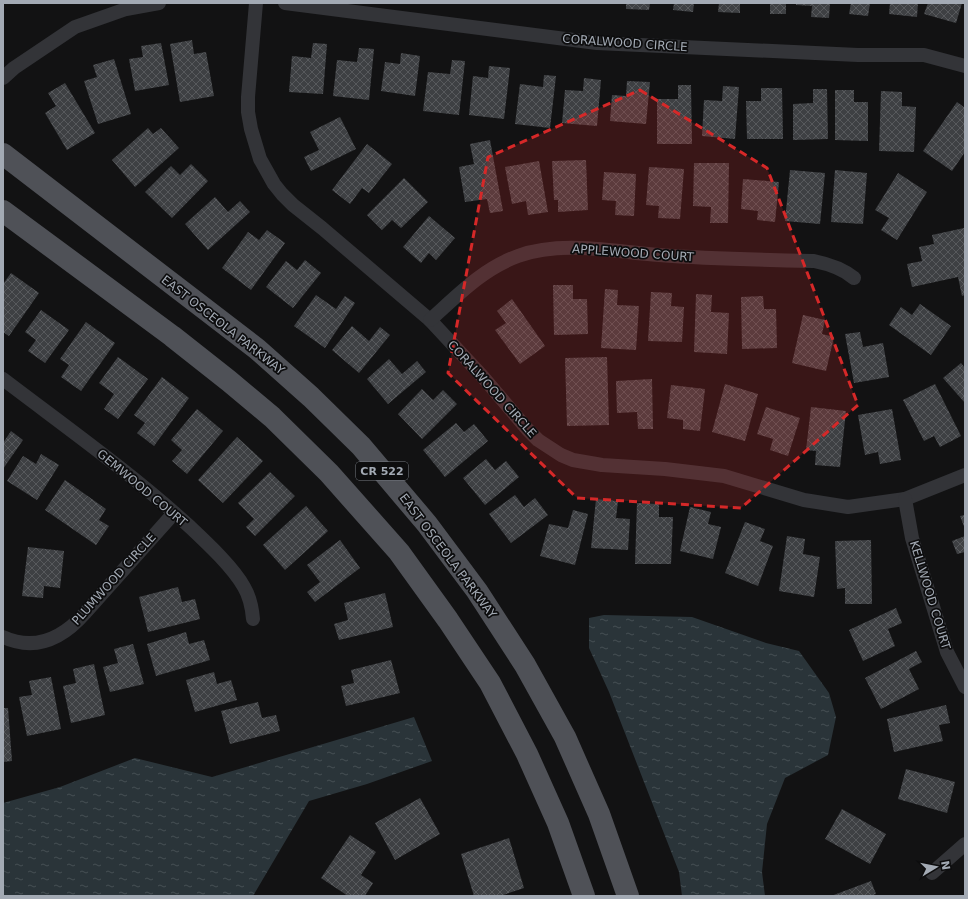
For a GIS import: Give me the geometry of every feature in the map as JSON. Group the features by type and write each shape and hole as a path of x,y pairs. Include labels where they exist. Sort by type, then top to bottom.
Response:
{"main road":[{"name":"EAST OSCEOLA PARKWAY","path":"3,154 263,354 311,397 361,446 427,524 477,591 525,665 565,737 599,814 628,896"},
{"name":"CR 522","path":"3,211 172,336 248,396 272,417 329,473 399,552 448,620 490,683 527,754 558,823 584,896"}],"street":[{"path":"3,78 14,68 75,27 126,9 159,3"},
{"name":"CORALWOOD CIRCLE","path":"256,3 248,112 260,159 274,184 293,205 430,320 483,377 528,430 549,448 567,458 587,463 665,469 724,476 804,500 848,507 905,499 965,475"},
{"name":"CORALWOOD CIRCLE","path":"285,3 597,43 858,55 924,55 965,66"},
{"name":"APPLEWOOD COURT","path":"430,320 478,277 490,269 517,256 550,249 568,248 667,256 814,261 836,267 854,278"},
{"name":"GEMWOOD COURT","path":"3,379 135,479 201,537 245,587 250,598 253,619"},
{"name":"KELLWOOD COURT","path":"905,499 912,538 947,652 965,687"},
{"name":"PLUMWOOD CIRCLE","path":"3,638 17,642 30,643 54,639 65,632 75,624 174,513"},
{"path":"932,873 965,844"}],"highlighted area":[{"path":"640,90 767,168 858,405 741,508 577,498 448,373 488,157"}],"water":[{"path":"604,615 692,617 766,643 799,651 829,693 836,717 828,755 785,778 767,824 762,872 765,896 682,896 679,872 609,692 589,648 589,618"},
{"path":"414,717 432,761 367,784 309,801 253,896 3,896 3,803 60,787 135,758 212,777"}],"building":[{"path":"626,3 650,3 649,10 626,9"},
{"path":"674,3 694,3 693,12 673,10"},
{"path":"719,3 740,3 740,13 718,12"},
{"path":"770,3 786,3 786,14 770,14"},
{"path":"796,3 830,3 829,18 811,17 812,6 796,5"},
{"path":"851,3 870,3 868,16 849,14"},
{"path":"890,3 918,3 917,17 889,14"},
{"path":"928,3 962,3 956,23 924,14"},
{"path":"192,40 194,54 206,52 214,96 180,102 170,44"},
{"path":"161,43 169,85 135,91 129,59 143,57 141,46"},
{"path":"313,43 327,44 323,94 289,92 292,56 311,58"},
{"path":"359,48 374,49 369,100 333,96 337,60 357,62"},
{"path":"401,53 420,56 415,96 381,91 385,62 400,64"},
{"path":"114,59 131,114 98,124 84,81 97,77 93,65"},
{"path":"452,60 465,61 459,115 423,111 428,72 450,74"},
{"path":"489,66 510,68 504,119 469,115 473,76 488,78"},
{"path":"544,75 556,76 550,128 515,124 520,84 543,87"},
{"path":"584,78 601,80 597,126 562,123 565,90 583,91"},
{"path":"627,81 650,82 646,124 610,121 612,95 626,96"},
{"path":"65,83 95,133 67,150 45,113 56,106 48,93"},
{"path":"678,85 691,85 692,144 657,144 657,99 678,99"},
{"path":"723,86 739,87 735,139 702,136 704,100 722,101"},
{"path":"761,88 782,88 783,139 747,139 746,101 761,101"},
{"path":"813,89 827,89 828,139 793,140 793,104 813,103"},
{"path":"835,90 854,90 854,102 868,102 868,141 835,140"},
{"path":"881,91 902,92 902,106 916,107 914,152 879,151"},
{"path":"957,102 965,108 965,152 952,171 923,151"},
{"path":"340,117 356,149 311,171 304,157 319,150 310,132"},
{"path":"148,128 153,134 161,128 179,148 135,187 112,160"},
{"path":"490,140 503,211 490,213 487,199 465,202 459,167 474,164 470,144"},
{"path":"367,144 392,164 369,193 362,188 350,204 332,190"},
{"path":"586,160 588,210 558,212 558,200 554,200 552,161"},
{"path":"539,161 548,212 528,215 526,201 512,204 505,167"},
{"path":"694,163 729,163 728,223 710,223 711,207 693,206"},
{"path":"191,164 208,181 172,218 145,192 171,166 180,175"},
{"path":"649,167 684,169 680,219 658,218 659,206 646,205"},
{"path":"790,170 825,173 820,224 785,221"},
{"path":"835,170 867,173 863,224 831,222"},
{"path":"604,172 636,174 634,216 615,215 616,201 602,200"},
{"path":"898,173 927,192 897,240 881,230 889,218 875,210"},
{"path":"404,178 428,202 401,228 392,220 382,230 367,215"},
{"path":"743,179 779,182 775,222 757,220 758,211 741,209"},
{"path":"215,197 228,212 240,201 250,212 208,250 185,224"},
{"path":"429,216 455,238 436,260 429,253 421,263 403,247"},
{"path":"964,228 965,295 962,296 958,277 912,287 907,264 922,261 919,247 934,244 932,235"},
{"path":"267,230 285,243 251,290 222,268 248,232 259,240"},
{"path":"305,260 321,273 293,308 266,287 286,261 297,270"},
{"path":"11,273 39,293 9,336 3,332 3,284"},
{"path":"553,285 573,285 573,299 587,299 588,334 554,335"},
{"path":"605,289 618,290 617,305 639,306 636,350 601,348"},
{"path":"651,292 672,293 671,306 684,307 682,342 648,341"},
{"path":"696,294 712,295 711,312 729,313 727,354 694,352"},
{"path":"316,295 336,309 345,296 355,303 325,348 294,326"},
{"path":"763,296 764,309 776,309 777,348 742,349 741,297"},
{"path":"512,299 545,346 520,364 495,330 506,323 497,311"},
{"path":"920,304 951,326 931,355 889,325 901,307 912,315"},
{"path":"41,310 69,330 45,363 28,351 36,340 25,332"},
{"path":"803,315 825,320 822,334 834,337 826,371 792,363"},
{"path":"86,322 115,343 81,391 61,377 69,365 60,359"},
{"path":"352,326 369,341 380,327 390,335 359,373 332,350"},
{"path":"860,332 863,347 883,343 889,377 854,383 845,334"},
{"path":"118,357 148,379 118,419 104,409 114,394 99,383"},
{"path":"607,357 609,425 567,426 565,358"},
{"path":"389,359 402,374 417,361 426,372 388,404 367,379"},
{"path":"961,363 965,368 965,403 943,378"},
{"path":"162,377 189,398 154,446 137,433 145,423 134,415"},
{"path":"652,379 653,429 638,429 637,412 617,413 616,381"},
{"path":"725,384 758,394 745,441 712,432"},
{"path":"935,384 961,436 940,447 934,436 924,441 903,400"},
{"path":"671,385 705,389 700,431 683,429 683,420 667,418"},
{"path":"422,389 433,400 443,390 457,404 422,439 398,414"},
{"path":"766,407 800,418 788,456 770,450 773,439 757,434"},
{"path":"811,407 846,411 840,467 815,465 816,451 806,450"},
{"path":"197,409 223,431 187,474 172,461 182,450 171,440"},
{"path":"892,409 901,460 880,464 878,452 865,455 858,415"},
{"path":"456,423 464,432 474,424 488,441 445,477 423,450"},
{"path":"11,431 23,440 3,469 3,443"},
{"path":"237,437 263,461 223,503 198,480"},
{"path":"41,454 59,465 37,500 7,481 23,456 36,464"},
{"path":"486,459 495,470 506,461 519,477 485,505 463,478"},
{"path":"270,472 295,496 255,536 246,527 254,519 238,503"},
{"path":"65,480 106,509 99,520 109,526 96,545 45,510"},
{"path":"515,495 524,507 535,498 548,515 511,543 489,514"},
{"path":"596,499 618,501 616,518 630,519 628,550 591,548"},
{"path":"637,503 659,504 659,517 673,517 671,564 635,564"},
{"path":"306,506 328,531 285,570 263,545"},
{"path":"690,507 711,512 708,524 721,527 713,559 680,551"},
{"path":"573,510 588,514 575,565 540,556 549,524 568,528"},
{"path":"965,515 965,529 960,516"},
{"path":"745,522 765,529 760,541 773,546 758,586 725,573"},
{"path":"787,536 805,539 803,554 820,557 814,597 779,591"},
{"path":"965,536 965,552 957,554 952,541"},
{"path":"340,540 360,568 315,602 307,592 320,582 307,565"},
{"path":"871,540 872,604 845,604 845,588 837,589 835,541"},
{"path":"28,547 64,551 60,588 44,586 43,598 22,596"},
{"path":"178,587 182,602 195,599 200,619 148,632 139,597"},
{"path":"385,593 393,627 339,640 334,624 348,620 344,603"},
{"path":"896,608 902,623 888,629 895,646 863,661 849,630"},
{"path":"186,632 189,644 204,640 210,660 156,676 147,644"},
{"path":"133,644 144,684 110,692 103,667 118,663 114,649"},
{"path":"916,651 922,662 909,669 919,689 881,709 865,678"},
{"path":"391,660 400,693 346,706 341,686 354,683 351,670"},
{"path":"94,664 105,715 71,723 63,686 76,683 73,669"},
{"path":"214,672 217,684 231,680 237,700 195,712 186,680"},
{"path":"51,677 61,729 27,736 19,697 32,695 29,681"},
{"path":"258,702 262,718 276,715 280,731 230,744 221,711"},
{"path":"946,705 950,723 939,725 943,741 894,752 887,719"},
{"path":"3,708 8,708 12,761 3,762"},
{"path":"906,769 955,782 947,813 898,799"},
{"path":"420,798 440,834 395,860 375,823"},
{"path":"842,809 886,834 870,864 825,839"},
{"path":"350,835 376,852 361,875 373,883 365,896 348,896 321,878"},
{"path":"509,838 524,888 500,896 474,896 461,854"},
{"path":"871,881 876,894 870,896 831,896"}]}
